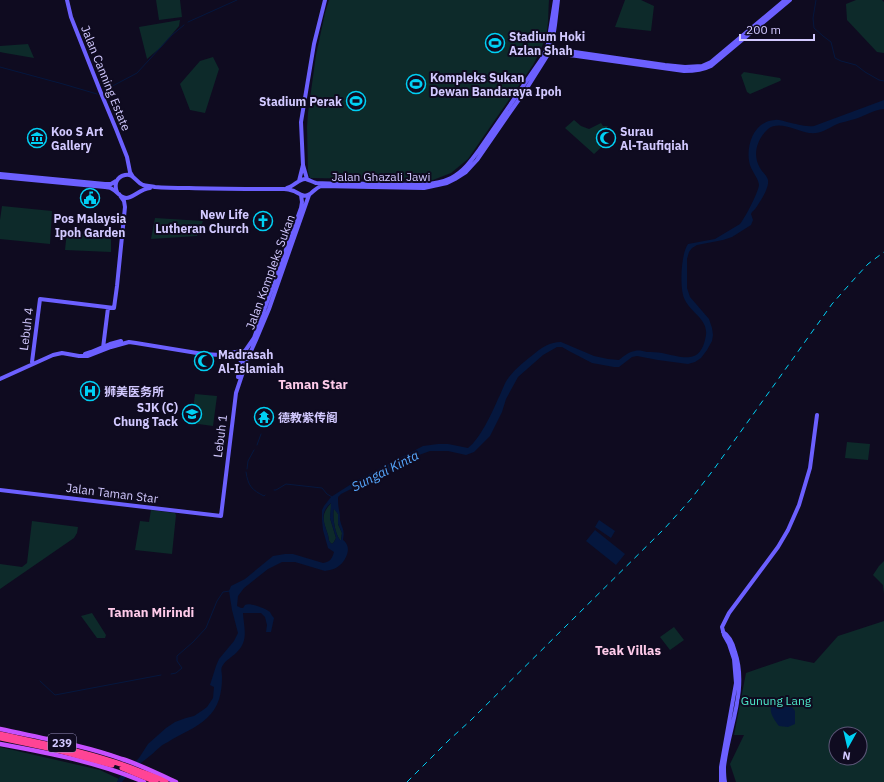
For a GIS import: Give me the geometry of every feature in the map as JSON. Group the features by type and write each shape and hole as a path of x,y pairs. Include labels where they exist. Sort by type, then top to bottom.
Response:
{"highway":[{"path":"0,734 67,749 156,782"},
{"path":"0,738 57,750 117,767"},
{"path":"145,777 166,782"}],"main road":[{"name":"Jalan Canning Estate","path":"67,0 70,17 127,157 130,172 135,178"},
{"path":"120,176 127,175 135,178 143,185 154,187 284,189 305,196 310,194 313,186 308,180 303,164 301,122 314,44 325,0"},
{"path":"548,50 554,0"},
{"name":"Jalan Ghazali Jawi","path":"308,180 321,183 421,185 435,183 451,178 464,169 552,45 558,0"},
{"path":"541,66 552,55 565,55 684,71 701,70 711,66 785,0"},
{"path":"702,66 723,54 790,0"},
{"path":"548,50 565,55"},
{"path":"548,50 665,65 692,67 711,66"},
{"name":"Jalan Ghazali Jawi","path":"310,194 321,186 424,188 437,186 456,179 466,172 477,160 527,88 541,66 548,50"},
{"path":"684,71 692,67"},
{"path":"518,94 527,88"},
{"path":"499,121 501,121 504,116 508,115 511,104"},
{"path":"0,174 111,184 125,172 128,162"},
{"path":"299,194 296,188 303,164"},
{"path":"451,178 466,172"},
{"path":"0,177 112,188 125,198 134,195 138,188 138,182 135,178"},
{"path":"284,189 293,186 302,179 308,180"},
{"path":"103,348 108,308 114,308 125,207 124,201 115,188 116,181"},
{"path":"372,187 380,186 382,184 383,186 391,188"},
{"path":"125,207 128,201 138,192 146,188 154,187"},
{"name":"Jalan Kompleks Sukan","path":"242,355 254,338 301,208 302,202 299,194"},
{"name":"Jalan Kompleks Sukan","path":"248,358 269,308 310,194"},
{"name":"Lebuh 4","path":"32,362 40,299 108,308"},
{"path":"0,378 32,362 57,352 86,354 110,346 129,342 203,354 242,355 248,353 248,358 244,361 242,355"},
{"path":"0,378 53,355 62,353 85,357 92,355 103,348"},
{"path":"236,394 242,355"},
{"name":"Lebuh 1","path":"221,516 236,394 248,358"},
{"path":"721,782 720,767 736,683 734,659 729,644 724,636 722,626 778,547 788,530 799,505 810,468 816,415"},
{"name":"Jalan Taman Star","path":"0,490 221,516"},
{"path":"723,632 727,634 733,645 740,676 738,694 724,765 724,782"},
{"name":"239","path":"0,729 87,748 123,759 145,777 176,782"},
{"path":"0,744 117,767 145,777"}],"green space":[{"path":"156,0 180,0 182,17 159,20"},
{"name":"Kompleks Sukan Dewan Bandaraya Ipoh","path":"329,0 549,0 548,27 539,54 533,65 468,159 451,173 433,180 310,178 308,171 308,113 316,55"},
{"path":"625,0 641,0 654,6 651,31 615,27"},
{"path":"856,0 882,0 884,2 884,53 877,52 847,20 846,4"},
{"path":"180,20 179,26 161,47 147,59 139,27"},
{"path":"28,44 34,58 0,52 0,46"},
{"path":"213,57 219,69 205,113 190,110 180,84 200,61"},
{"path":"744,72 780,78 781,80 750,94 747,92 741,75"},
{"path":"574,120 581,126 589,129 601,123 603,126 608,126 601,139 606,143 594,154 565,128"},
{"path":"2,206 52,211 50,244 0,239"},
{"path":"155,218 203,221 197,236 151,239"},
{"path":"67,231 111,239 111,252 65,250"},
{"path":"195,394 217,396 213,426 191,423"},
{"path":"847,442 870,444 868,460 845,458"},
{"path":"332,502 330,518 336,538 332,544 329,540 325,525 324,514"},
{"path":"334,508 338,514 338,524 342,533 341,540 338,537 334,525"},
{"path":"151,510 175,513 176,515 172,554 135,550 140,521 149,522"},
{"path":"32,521 78,527 77,533 74,538 0,589 0,564 22,567 27,563"},
{"path":"884,561 884,594 883,585 873,575"},
{"path":"92,613 106,635 105,638 97,638 81,616"},
{"name":"Gunung Lang","path":"884,621 884,782 736,782 730,764 744,735 734,735 746,673 790,658 814,663 838,636"},
{"path":"674,627 684,640 670,650 660,637"},
{"path":"0,747 100,770 119,779 117,782 0,782"}],"water":[{"name":"Sungai Kinta","path":"884,100 884,109 837,124 820,132 809,133 788,127 777,126 768,129 761,137 757,147 756,158 760,168 766,175 768,182 764,196 751,214 753,220 751,225 732,237 697,245 689,252 687,259 687,288 690,297 709,319 713,335 712,341 701,358 688,364 637,356 632,357 619,367 614,367 592,363 562,347 557,347 543,355 518,377 506,399 502,412 490,436 474,452 466,455 448,451 430,451 341,494 338,497 338,505 344,536 343,540 348,547 344,561 337,567 325,571 295,562 282,562 268,569 244,588 238,596 237,606 243,608 245,605 250,604 270,612 274,618 271,632 266,632 267,625 265,617 261,613 243,613 245,634 243,644 222,666 222,683 219,699 211,714 203,722 161,746 132,771 122,782 117,782 119,778 139,758 148,744 166,728 175,722 194,716 207,707 213,698 214,687 210,685 216,666 219,659 234,641 238,633 229,591 231,586 245,579 273,556 293,554 323,563 329,561 334,552 328,548 323,530 322,510 331,497 356,481 423,446 448,444 468,448 477,439 509,377 527,359 546,345 561,342 594,356 619,360 628,353 636,351 690,357 700,351 704,345 706,329 702,320 691,309 685,300 681,280 682,263 688,244 715,239 740,224 745,216 754,199 759,185 750,165 749,151 752,136 761,125 778,120 804,126 814,126","holes":["331,503 330,518 336,538 332,544 329,540 324,522 325,510","334,509 338,514 338,524 342,533 341,540 335,529 333,516"]},
{"path":"599,520 615,531 611,538 595,527"},
{"path":"595,530 625,554 616,565 586,541"},
{"path":"776,699 788,701 795,711 795,724 788,727 779,726 771,712 771,706"}],"waterway":[{"path":"188,22 237,0"},
{"path":"816,0 813,18 814,28 831,42 835,58 856,65 865,72 879,80 884,81"},
{"path":"105,90 137,73 172,35 184,25"},
{"path":"0,67 97,94"},
{"path":"257,445 261,434"},
{"path":"247,469 248,461 254,450"},
{"path":"246,472 251,487 260,494 265,495"},
{"path":"274,490 286,484 322,488 332,497"},
{"path":"171,674 176,673 182,668 177,661 177,656 206,628 217,601 223,592 230,591"},
{"path":"40,681 55,695 161,675"}],"railway":[{"path":"407,782 665,528 691,499 714,469 832,304 868,264 884,252"}],"place":[{"name":"Stadium Hoki Azlan Shah","path":"495,43"},
{"name":"Kompleks Sukan Dewan Bandaraya Ipoh","path":"416,84"},
{"name":"Stadium Perak","path":"356,101"},
{"name":"Koo S Art Gallery","path":"37,138"},
{"name":"Surau Al-Taufiqiah","path":"606,138"},
{"name":"Pos Malaysia Ipoh Garden","path":"90,198"},
{"name":"New Life Lutheran Church","path":"263,221"},
{"name":"Madrasah Al-Islamiah","path":"204,361"},
{"name":"狮美医务所","path":"90,391"},
{"name":"SJK (C) Chung Tack","path":"192,414"},
{"name":"德教紫传阁","path":"264,417"}],"district":[{"name":"Taman Star","path":"313,384"},
{"name":"Taman Mirindi","path":"151,612"},
{"name":"Teak Villas","path":"628,650"}]}
